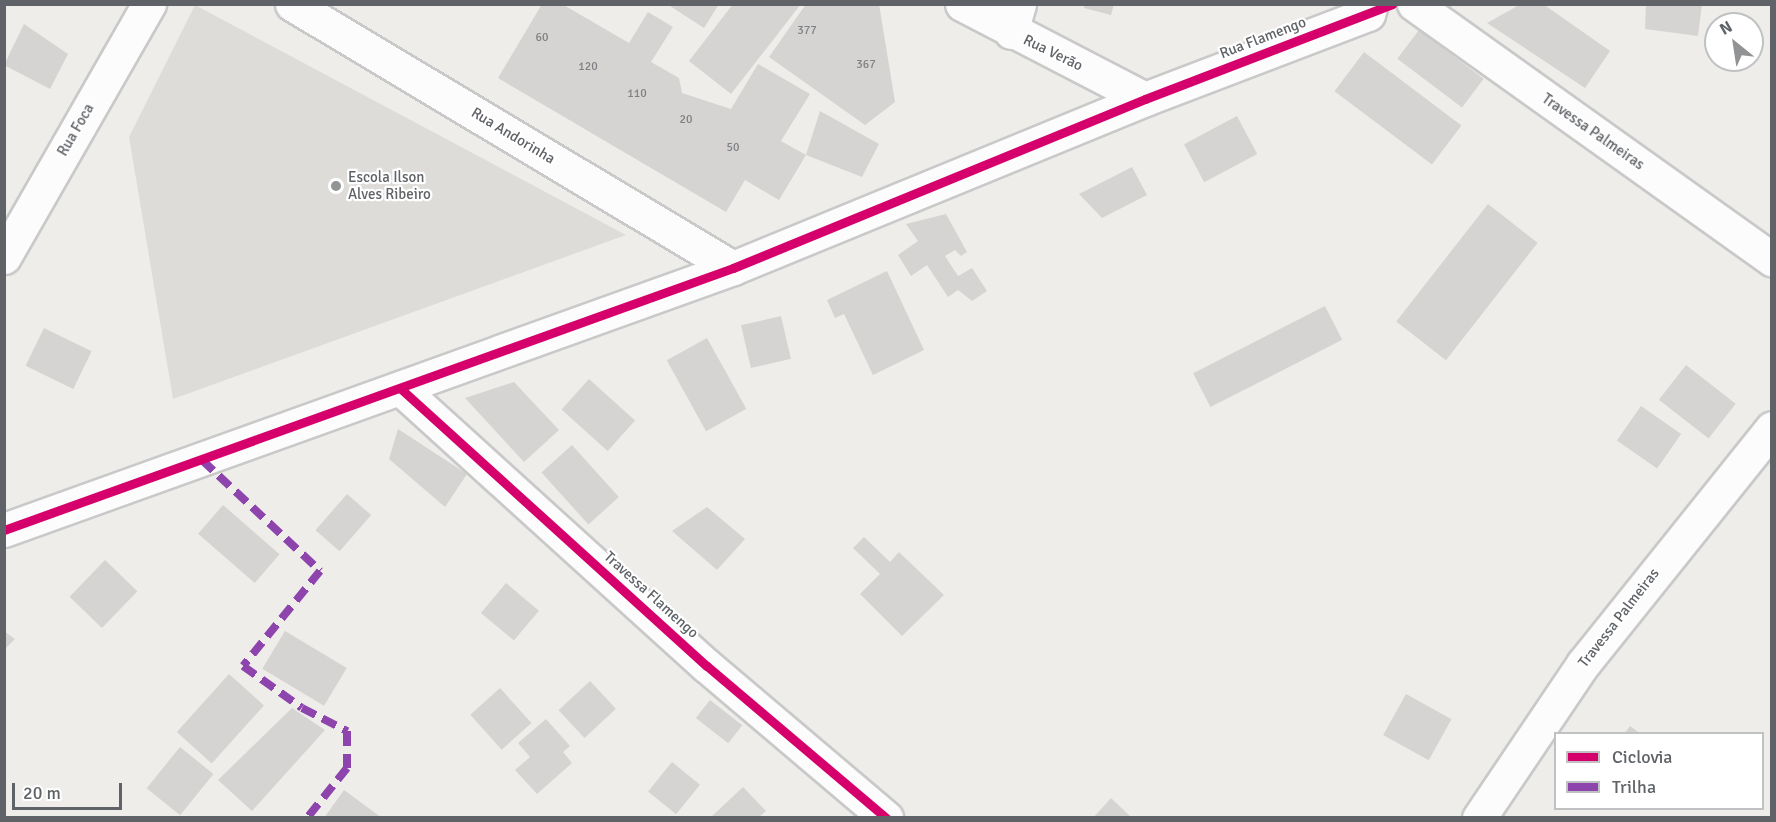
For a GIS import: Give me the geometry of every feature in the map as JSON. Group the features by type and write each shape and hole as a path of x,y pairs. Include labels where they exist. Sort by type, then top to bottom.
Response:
{"street":[{"name":"Rua Foca","path":"9,238 149,4"},
{"name":"Rua Andorinha","path":"292,4 733,268"},
{"name":"Rua Verão","path":"962,4 1015,18 1145,99"},
{"name":"Travessa Palmeiras","path":"1414,4 1772,259"},
{"name":"Rua Flamengo","path":"4,530 733,268 1145,99 1377,8"},
{"name":"Travessa Flamengo","path":"400,388 707,666 886,818"},
{"name":"Travessa Palmeiras","path":"1479,818 1583,663 1772,428"}],"shaded area":[{"name":"Escola Ilson Alves Ribeiro","path":"195,5 626,235 173,399 129,137"}],"building":[{"path":"542,4 562,4 629,43 648,12 673,27 651,62 679,78 682,93 731,109 758,64 810,94 781,141 806,155 779,200 745,180 726,212 498,78"},
{"path":"667,4 719,4 704,28"},
{"path":"733,4 801,4 731,94 689,61"},
{"path":"806,4 879,4 895,102 865,125 769,57"},
{"path":"1085,4 1114,4 1111,15 1084,8"},
{"path":"1521,4 1543,4 1610,51 1585,88 1487,23"},
{"path":"1646,4 1702,4 1698,36 1645,29"},
{"path":"24,24 68,54 50,89 4,65"},
{"path":"1419,30 1484,79 1462,107 1397,59"},
{"path":"1364,52 1461,125 1432,165 1335,91"},
{"path":"820,111 879,144 862,177 806,155"},
{"path":"1237,116 1257,154 1204,182 1184,144"},
{"path":"1132,167 1147,195 1102,218 1079,194"},
{"path":"1488,204 1538,243 1446,360 1396,321"},
{"path":"946,214 967,252 961,256 955,250 945,256 958,276 972,268 987,291 972,301 958,290 948,297 927,265 911,276 898,255 918,241 906,224"},
{"path":"887,271 924,350 873,375 844,314 835,318 827,300"},
{"path":"1325,306 1342,340 1210,407 1193,373"},
{"path":"781,316 791,359 751,368 741,325"},
{"path":"44,328 92,351 73,389 26,366"},
{"path":"707,338 746,409 706,431 667,360"},
{"path":"1686,365 1736,404 1709,438 1659,400"},
{"path":"589,379 635,420 608,451 562,409"},
{"path":"514,382 559,430 524,462 465,398"},
{"path":"1641,406 1681,434 1657,469 1617,440"},
{"path":"398,429 467,474 445,507 389,459"},
{"path":"572,445 619,497 588,524 542,472"},
{"path":"347,494 371,515 340,551 316,530"},
{"path":"223,505 280,554 255,583 198,534"},
{"path":"707,507 745,539 717,570 672,531"},
{"path":"864,537 890,562 899,552 944,595 902,636 860,594 880,574 853,548"},
{"path":"105,560 137,591 102,628 70,597"},
{"path":"506,583 539,611 514,641 481,613"},
{"path":"4,631 15,639 4,650"},
{"path":"285,631 347,668 324,706 262,669"},
{"path":"229,674 264,705 212,763 177,732"},
{"path":"590,681 616,709 584,738 559,710"},
{"path":"500,688 531,723 502,750 470,715"},
{"path":"1406,694 1451,719 1429,760 1383,735"},
{"path":"710,700 742,725 728,743 696,718"},
{"path":"292,708 325,730 252,811 218,780"},
{"path":"546,719 570,746 563,752 572,763 537,794 515,770 530,757 518,743"},
{"path":"1630,726 1638,732 1626,732"},
{"path":"180,747 213,774 180,815 147,788"},
{"path":"672,762 700,785 676,814 648,792"},
{"path":"743,787 766,811 758,818 710,818"},
{"path":"344,790 382,818 324,818"},
{"path":"1111,798 1132,818 1093,818"}],"marked path":[{"path":"202,460 320,571 243,666 302,708 347,731 347,768 307,818"}],"cycle path":[{"path":"4,530 733,268 1145,99 1392,4"},
{"path":"400,388 707,666 886,818"}],"place":[{"name":"Escola Ilson Alves Ribeiro","path":"336,186"}]}
